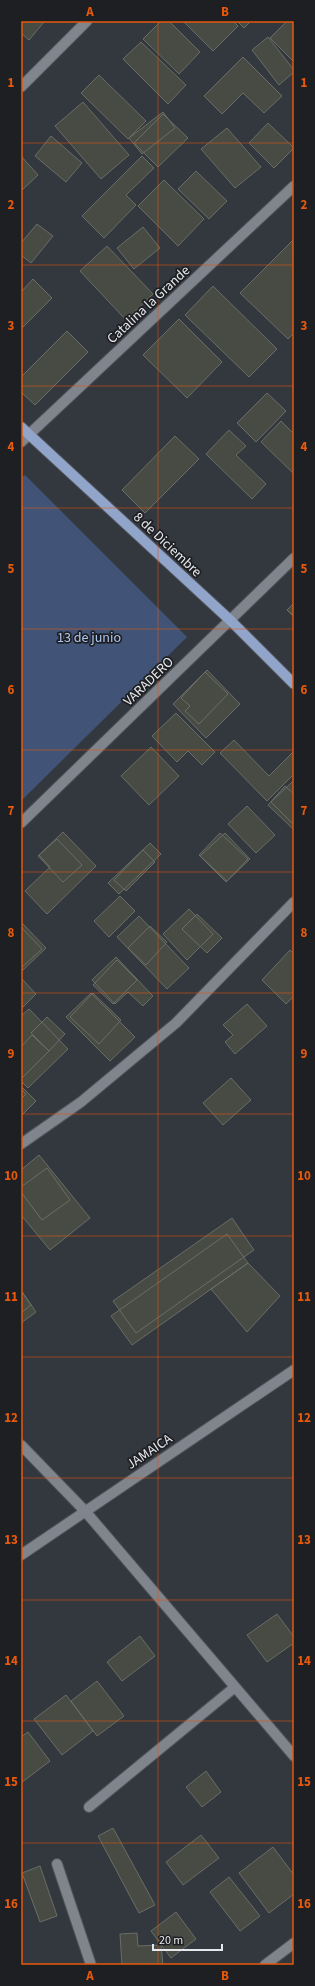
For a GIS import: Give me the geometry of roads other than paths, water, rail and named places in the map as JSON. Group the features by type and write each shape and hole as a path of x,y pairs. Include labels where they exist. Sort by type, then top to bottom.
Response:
{"main road":[{"name":"8 de Diciembre","path":"21,427 231,621 294,684"}],"street":[{"path":"21,87 87,21"},
{"name":"Catalina la Grande","path":"21,442 294,186"},
{"name":"VARADERO","path":"21,823 231,621 294,558"},
{"path":"21,1144 81,1102 176,1024 294,902"},
{"name":"JAMAICA","path":"21,1555 294,1370"},
{"path":"21,1445 85,1511 294,1756"},
{"path":"89,1807 235,1687"},
{"path":"57,1864 91,1965"},
{"path":"265,1965 294,1943"}],"park label":[{"name":"13 de junio","path":"89,637"}]}
